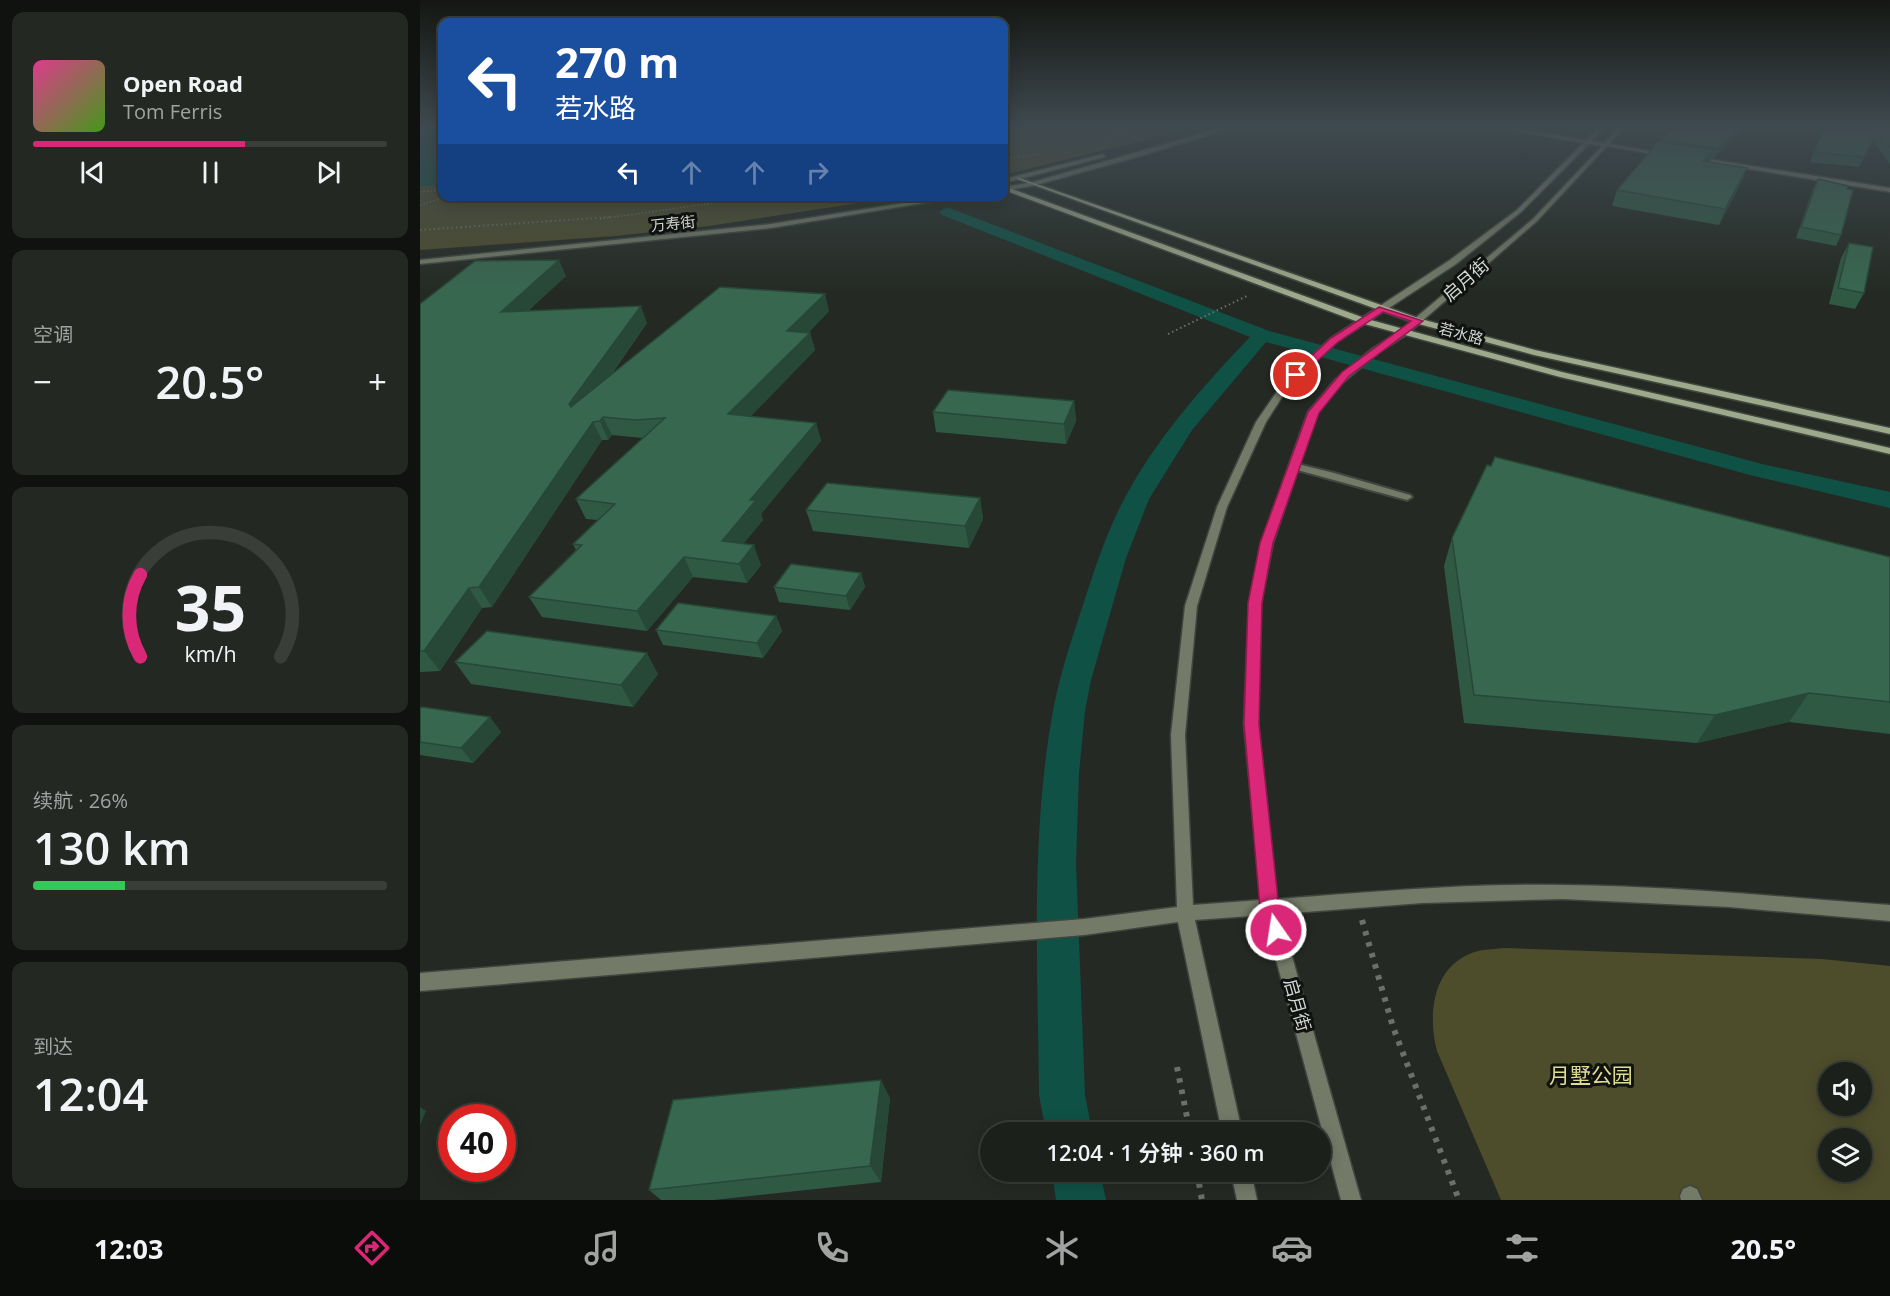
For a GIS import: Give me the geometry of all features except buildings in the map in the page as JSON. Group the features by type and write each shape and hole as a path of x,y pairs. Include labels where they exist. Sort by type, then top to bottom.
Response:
{"main road":[{"name":"若水路","path":"1029,182 1418,321 1534,352 1890,431"},
{"name":"若水路","path":"1008,188 1364,321 1403,333 1601,385 1890,451"}],"street":[{"path":"1008,187 1041,182"},
{"name":"启月街","path":"1230,1122 1185,913 1178,735 1191,606 1222,507 1261,422 1277,398 1307,364 1334,340 1453,262 1519,211 1548,182"},
{"name":"启月街","path":"1351,1200 1270,908 1251,724 1255,603 1267,543 1314,412 1345,374 1418,321 1535,220 1570,182"},
{"path":"1840,182 1890,190"},
{"name":"万寿街","path":"420,260 669,235 844,211 895,201"},
{"name":"万寿街","path":"420,260 684,236 771,226 935,201"},
{"path":"420,982 1084,927 1185,913 1422,896 1563,892 1729,900 1890,913"},
{"path":"1243,1182 1247,1200"}],"lane":[{"path":"1293,466 1407,497"}],"path":[{"path":"420,192 438,190"},
{"path":"420,205 438,199"},
{"path":"420,230 592,220 728,201"},
{"path":"771,201 785,202"},
{"path":"1168,334 1253,292"},
{"path":"1356,901 1393,1027 1459,1200"},
{"path":"1177,1067 1188,1122"},
{"path":"1199,1182 1202,1200"}],"green space":[{"path":"438,183 438,201 872,201 709,226 615,236 420,250 420,185"},
{"name":"月墅公园","path":"1503,948 1822,959 1890,966 1890,1200 1501,1200 1437,1051 1434,1036 1434,1006 1443,978 1451,966 1463,957 1478,951"}],"water":[{"path":"420,182 438,182 438,185 420,187"}],"waterway":[{"path":"947,212 1262,335"},
{"path":"1067,1122 1062,1095 1057,864 1062,773 1069,711 1076,680 1112,558 1136,499 1156,464 1184,425 1262,335"},
{"path":"1262,335 1758,470 1890,500"},
{"path":"1078,1182 1081,1200"}],"route":[{"path":"1276,930 1270,908 1251,724 1255,603 1267,543 1314,412 1345,374 1418,321 1382,309 1334,340 1296,375"}]}
